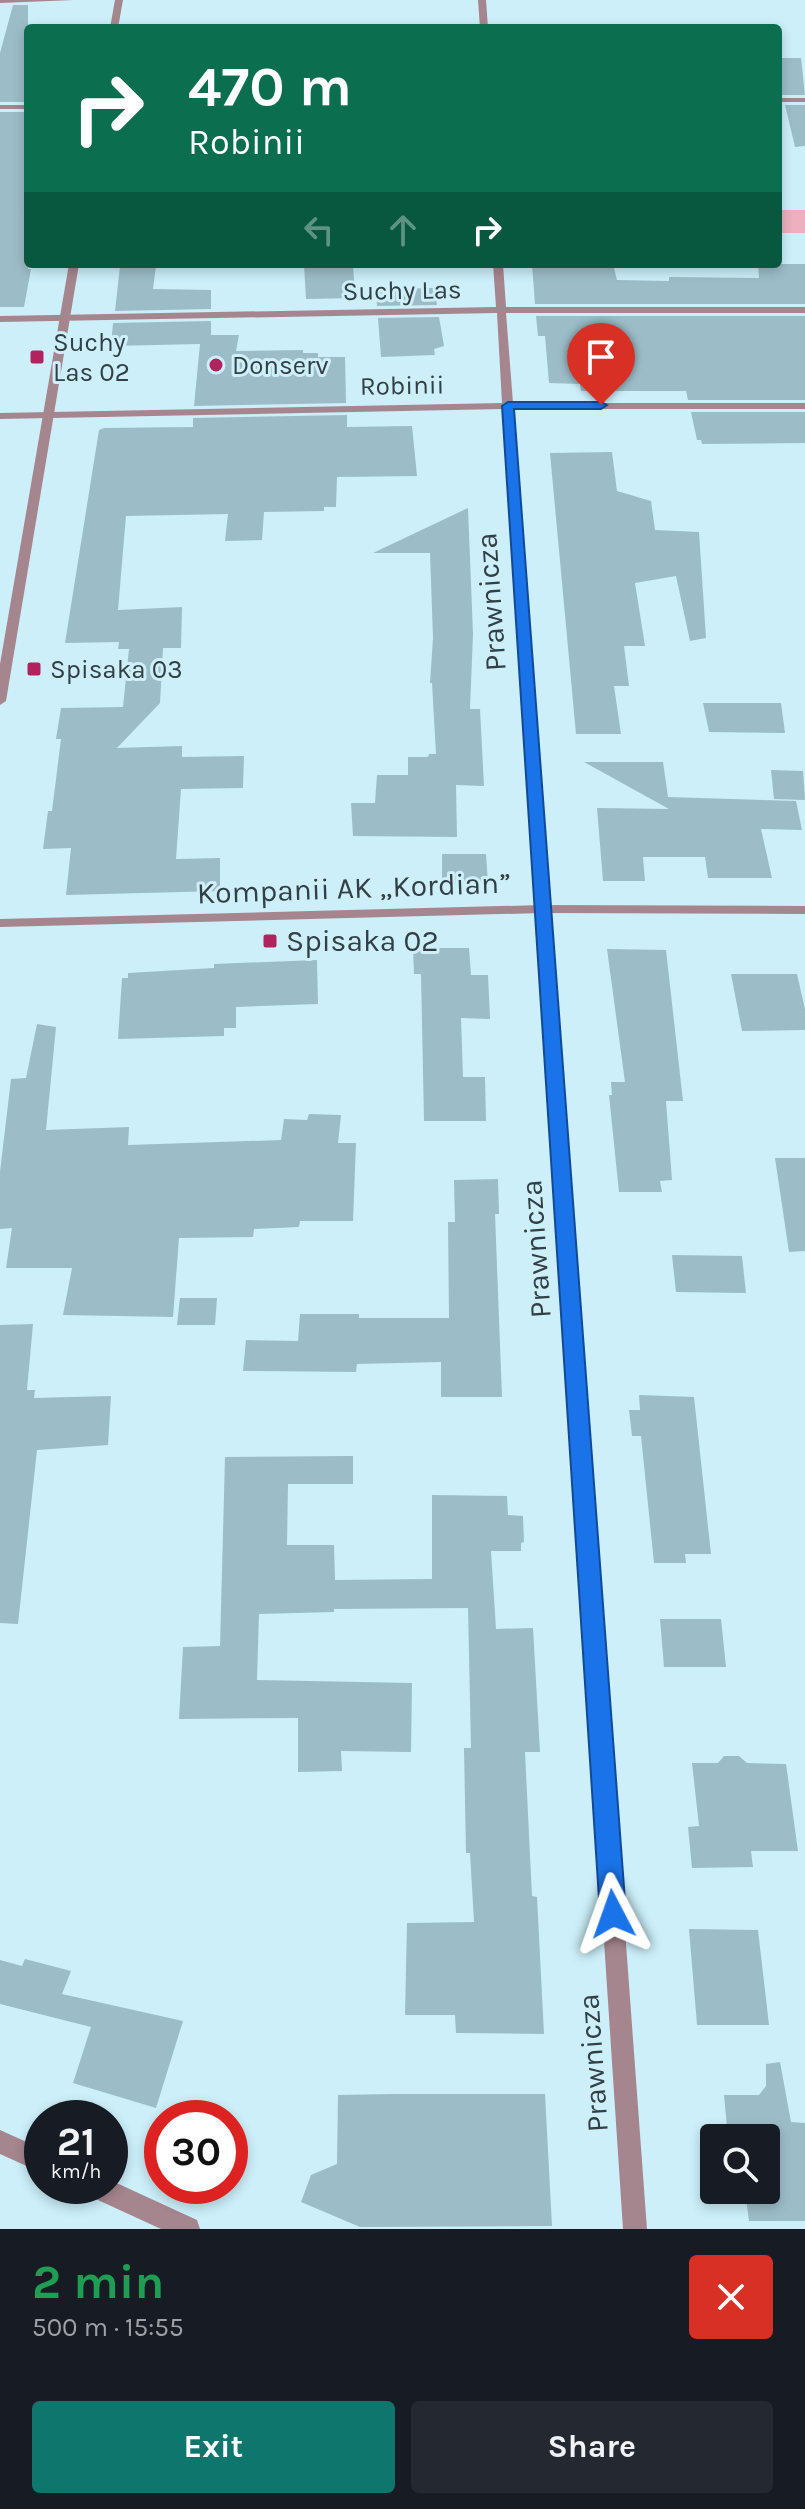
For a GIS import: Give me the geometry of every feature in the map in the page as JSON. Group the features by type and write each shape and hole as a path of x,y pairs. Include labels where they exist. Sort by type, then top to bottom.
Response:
{"street":[{"path":"0,1 70,0"},
{"path":"115,24 119,0"},
{"path":"482,0 484,24"},
{"path":"782,100 805,100"},
{"path":"0,107 24,107"},
{"path":"0,701 73,268"},
{"name":"Prawnicza","path":"498,268 635,2229"},
{"name":"Suchy Las","path":"0,319 501,310 805,310"},
{"name":"Robinii","path":"0,416 508,406 805,406"},
{"name":"Kompanii AK „Kordian”","path":"0,923 542,909 805,910"},
{"path":"0,2142 24,2153"},
{"path":"128,2201 188,2229"}],"shaded area":[{"path":"782,210 805,210 805,233 782,233"}],"building":[{"path":"13,5 28,5 28,24 24,24 24,102 0,102 0,53"},
{"path":"782,58 801,58 805,95 782,95"},
{"path":"785,105 805,105 805,146 795,147"},
{"path":"0,112 24,112 24,268 31,269 24,307 0,307"},
{"path":"805,264 805,304 535,304 532,268 614,268 617,280 669,281 669,277 759,278 758,268"},
{"path":"120,268 156,268 153,289 211,290 211,309 115,311"},
{"path":"304,268 353,268 355,298 306,299"},
{"path":"434,288 437,305 377,306 376,289"},
{"path":"536,316 805,316 805,400 688,400 686,391 581,391 580,384 549,383 545,336 538,336"},
{"path":"439,317 444,346 434,349 435,355 381,357 378,318"},
{"path":"211,321 211,335 239,335 236,351 303,350 303,353 318,353 318,357 345,357 346,403 194,406 200,344 111,346 113,323"},
{"path":"691,412 805,412 805,443 702,444 701,440 697,440"},
{"path":"347,415 347,427 412,426 417,476 337,477 336,507 324,507 324,511 264,512 262,540 225,541 228,514 126,516 118,610 182,607 181,648 163,648 160,703 117,748 182,746 182,757 244,756 243,788 181,789 176,859 220,858 220,891 66,895 71,848 43,849 48,811 52,811 61,739 56,739 61,708 123,707 129,649 118,649 119,642 65,643 99,430 193,427 193,418"},
{"path":"612,452 617,491 651,501 655,530 699,532 706,638 690,641 676,576 635,583 645,646 624,646 629,686 614,686 621,734 576,734 550,453"},
{"path":"468,508 473,634 470,709 480,709 484,786 456,785 457,837 353,836 351,803 375,803 377,775 408,775 408,757 436,754 430,683 433,638 430,553 373,553"},
{"path":"703,703 781,703 785,733 709,732"},
{"path":"584,762 663,762 668,797 796,801 802,830 761,829 772,878 708,878 705,857 643,857 645,881 603,881 597,808 669,809"},
{"path":"771,770 803,771 805,800 774,799"},
{"path":"442,854 486,854 488,884 442,884"},
{"path":"413,948 469,948 471,975 488,975 490,1019 461,1018 463,1077 485,1077 486,1121 424,1121 421,974 414,974"},
{"path":"607,949 666,950 683,1101 666,1101 672,1180 660,1181 662,1192 619,1192 609,1095 612,1095 611,1082 625,1082"},
{"path":"317,960 318,1004 236,1007 236,1028 224,1028 224,1036 118,1039 122,978 128,978 128,973 214,968 214,964"},
{"path":"731,974 797,974 805,1009 805,1030 742,1031"},
{"path":"37,1024 56,1027 46,1130 129,1127 128,1145 281,1140 284,1119 307,1120 309,1114 341,1115 338,1143 356,1143 353,1221 300,1221 299,1227 254,1229 253,1237 179,1238 173,1317 63,1315 72,1268 6,1268 12,1228 0,1229 0,1172 11,1079 26,1078"},
{"path":"775,1158 805,1158 805,1251 789,1252"},
{"path":"498,1179 499,1214 495,1214 502,1397 441,1397 441,1362 357,1364 356,1372 243,1371 246,1340 298,1341 300,1314 359,1314 359,1318 449,1318 448,1222 455,1222 454,1180"},
{"path":"672,1255 742,1256 746,1293 676,1292"},
{"path":"180,1298 217,1298 215,1325 177,1325"},
{"path":"33,1324 27,1390 35,1390 34,1398 111,1396 108,1445 37,1450 18,1624 0,1623 0,1325"},
{"path":"639,1395 694,1397 711,1554 685,1554 686,1563 654,1563 641,1436 632,1436 629,1410 640,1410"},
{"path":"353,1456 353,1484 288,1484 287,1545 334,1545 335,1580 432,1579 432,1495 507,1496 508,1515 523,1516 524,1542 521,1543 521,1551 491,1551 496,1629 533,1628 540,1752 525,1752 532,1896 537,1897 544,2034 456,2033 455,2015 405,2015 407,1923 474,1922 470,1853 466,1853 464,1748 471,1748 468,1608 334,1609 334,1612 259,1614 257,1680 412,1683 411,1752 341,1751 342,1771 298,1772 298,1718 179,1719 183,1647 220,1646 225,1457"},
{"path":"660,1619 721,1619 726,1667 664,1667"},
{"path":"724,1756 739,1756 747,1763 786,1764 798,1851 751,1851 753,1867 692,1868 688,1827 699,1826 692,1763 718,1763"},
{"path":"689,1929 758,1930 769,2025 697,2025"},
{"path":"25,1959 71,1971 62,1994 183,2021 158,2100 144,2100 144,2104 73,2083 91,2027 0,2004 0,1960 22,1966"},
{"path":"780,2062 791,2122 805,2123 805,2221 749,2221 747,2204 780,2204 780,2124 727,2124 724,2095 759,2095 766,2086 766,2064"},
{"path":"545,2094 552,2226 360,2227 301,2202 311,2175 337,2164 338,2095"}],"place":[{"name":"Suchy Las 02","path":"37,357"},
{"name":"Donserv","path":"216,365"},
{"name":"Spisaka 03","path":"34,669"},
{"name":"Spisaka 02","path":"270,941"}],"route":[{"path":"601,405 508,406 508,422 613,1914"}]}
